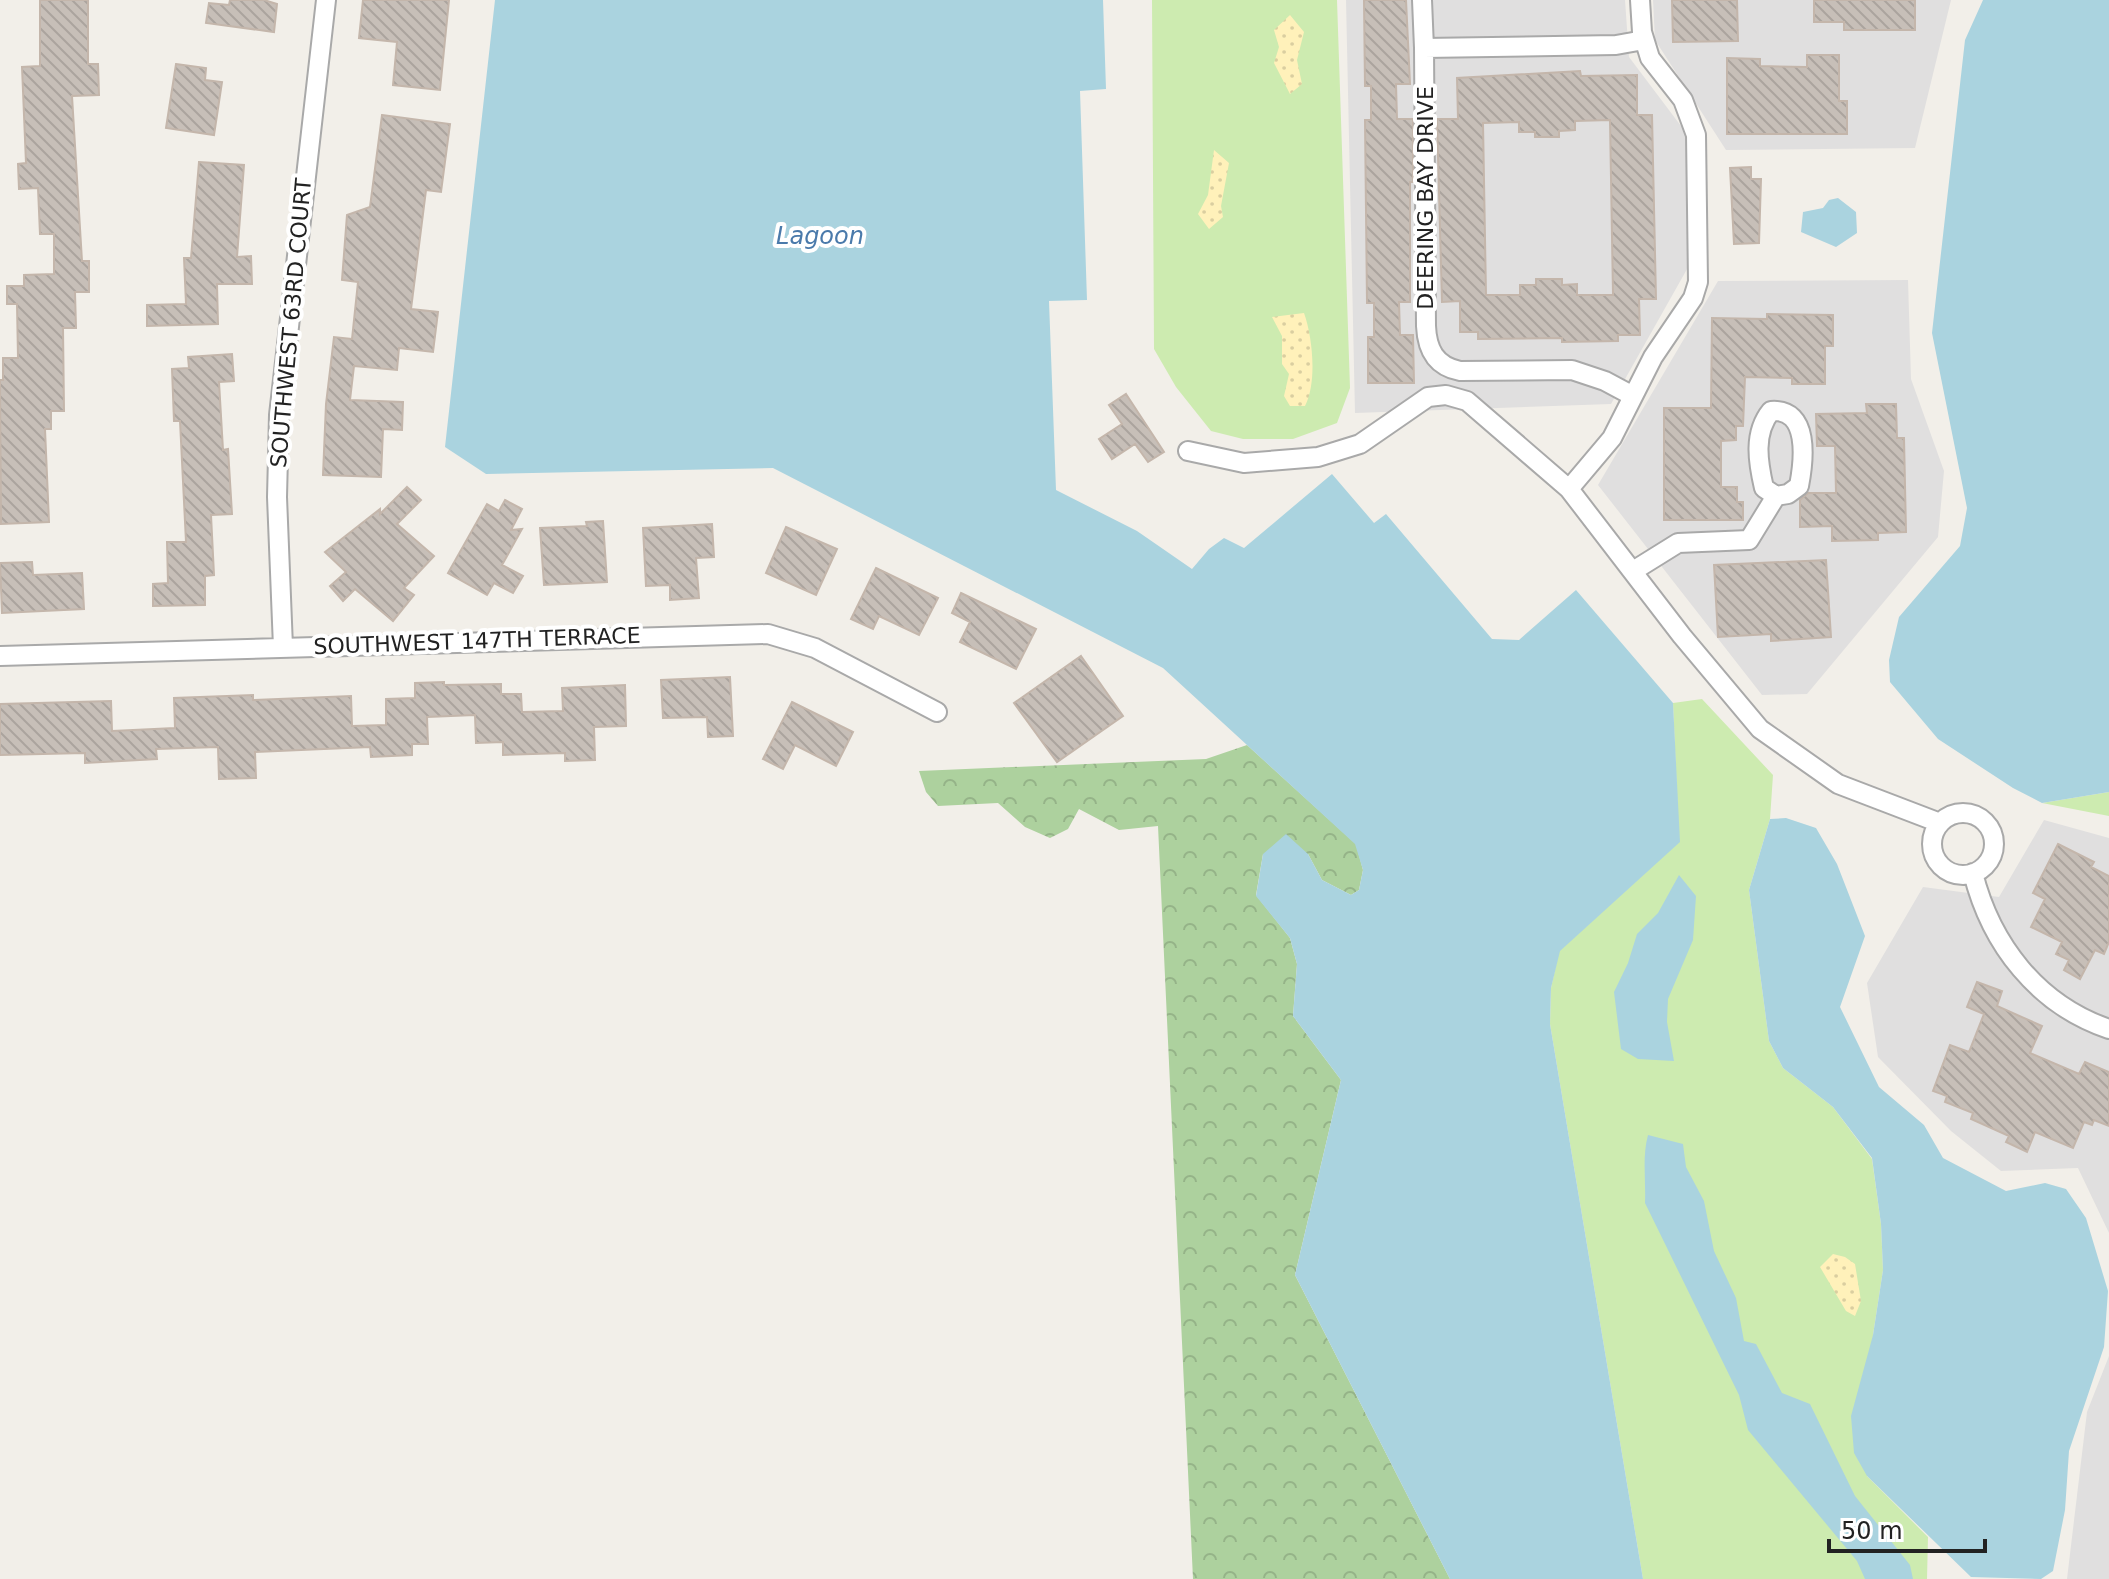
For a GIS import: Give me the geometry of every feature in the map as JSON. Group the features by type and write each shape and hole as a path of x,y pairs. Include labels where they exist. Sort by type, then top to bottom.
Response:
{"street":[{"name":"SOUTHWEST 63RD COURT","path":"283,647 276,476 279,415 326,0"},
{"path":"1422,0 1424,48 1616,45 1644,40"},
{"path":"1569,489 1602,453 1653,357 1693,298 1700,268 1696,135 1683,100 1650,58 1644,40 1640,0"},
{"name":"DEERING BAY DRIVE","path":"1424,48 1426,337 1431,353 1447,368 1460,371 1572,370 1597,377 1633,396"},
{"path":"1188,451 1222,461 1244,463 1295,461 1340,453 1377,434 1420,401 1446,395 1467,401 1569,489 1745,714 1773,741 1838,784 1940,823"},
{"path":"1633,571 1678,543 1749,540 1776,496"},
{"name":"SOUTHWEST 147TH TERRACE","path":"0,656 768,634 815,648 937,712"},
{"path":"1957,814 1968,814 1987,824 1994,844 1987,864 1973,873 1949,872 1935,859 1932,840 1940,823 1957,814"},
{"path":"1973,873 2001,944 2021,970 2061,1006 2109,1029"}],"shaded area":[{"path":"1346,0 1625,0 1629,57 1687,134 1691,262 1611,404 1355,413"},
{"path":"1653,0 1951,0 1915,148 1726,150 1655,40"},
{"path":"1908,280 1911,379 1944,471 1938,537 1807,694 1762,695 1598,485 1718,281"},
{"path":"2044,820 2109,838 2109,1233 2078,1168 2001,1171 1951,1131 1878,1057 1867,983 1923,887 1999,897"},
{"path":"2109,1356 2109,1579 2067,1579 2087,1412"}],"green space":[{"path":"1152,0 1337,0 1350,388 1337,423 1293,439 1243,439 1211,431 1176,387 1154,349"},
{"path":"1702,699 1773,775 1770,819 1749,890 1769,1041 1783,1068 1833,1107 1872,1159 1881,1224 1883,1270 1873,1335 1867,1476 1928,1537 1927,1579 1643,1579 1550,1024 1551,988 1559,951 1679,842 1673,703"},
{"path":"1247,745 1356,844 1363,870 1359,890 1351,895 1322,880 1308,854 1263,854 1256,895 1290,938 1297,964 1293,1016 1341,1080 1295,1275 1450,1579 1193,1579 1158,826 1119,830 1079,809 1068,829 1050,838 1025,827 998,803 938,806 926,792 919,771 1206,759"},
{"path":"2109,792 2109,816 2042,803"}],"sand":[{"path":"1290,15 1304,32 1297,60 1302,84 1290,94 1274,63 1279,47 1274,30"},
{"path":"1214,150 1229,163 1221,206 1223,217 1209,229 1198,214 1208,195"},
{"path":"1304,313 1310,335 1311,385 1305,406 1290,406 1284,396 1289,374 1282,364 1282,336 1272,317"},
{"path":"1833,1254 1855,1264 1861,1301 1855,1316 1846,1311 1820,1267"}],"water":[{"name":"Lagoon","path":"495,0 1103,0 1106,89 1080,91 1087,300 1049,301 1056,490 1137,531 1192,569 1209,549 1224,538 1244,548 1332,474 1374,523 1386,514 1492,639 1519,640 1576,590 1673,703 1680,842 1560,951 1551,988 1550,1024 1643,1579 1450,1579 1295,1275 1341,1080 1293,1016 1297,964 1290,938 1256,896 1263,854 1286,834 1308,854 1322,880 1351,895 1359,890 1363,870 1355,844 1163,668 773,468 486,474 445,447"},
{"path":"1983,0 2109,0 2109,792 2042,803 2013,788 1938,739 1890,682 1889,660 1899,617 1960,546 1967,508 1932,333 1965,40"},
{"path":"1838,198 1856,212 1857,233 1836,247 1801,232 1803,212 1823,208 1829,200"},
{"path":"1786,818 1816,828 1837,864 1865,936 1840,1007 1879,1087 1924,1125 1943,1158 2006,1191 2045,1183 2066,1189 2086,1218 2108,1291 2104,1347 2069,1451 2065,1510 2053,1571 2041,1579 1971,1577 1867,1476 1854,1453 1851,1416 1873,1335 1883,1270 1881,1224 1872,1158 1833,1107 1783,1068 1769,1041 1749,890 1770,819"},
{"path":"1679,875 1696,896 1693,940 1668,999 1667,1022 1674,1061 1638,1059 1621,1049 1614,992 1637,934 1658,913"},
{"path":"1648,1135 1683,1144 1686,1167 1704,1201 1714,1251 1736,1298 1744,1341 1756,1344 1782,1393 1810,1404 1855,1496 1910,1565 1913,1579 1865,1579 1857,1561 1748,1430 1739,1395 1645,1203"}],"building":[{"path":"40,0 88,0 88,64 98,64 99,95 72,96 82,261 89,261 89,292 75,292 76,328 63,328 64,411 51,411 51,429 45,429 49,522 1,524 0,380 3,380 3,358 18,358 17,304 7,304 7,286 24,286 24,275 54,274 54,234 40,234 38,188 19,189 18,164 26,163 22,67 40,66"},
{"path":"230,0 264,0 277,4 274,32 206,23 209,3 229,5"},
{"path":"363,0 449,0 440,90 393,85 397,42 359,38"},
{"path":"1364,0 1406,0 1410,84 1396,84 1397,119 1413,119 1413,182 1410,182 1410,302 1399,302 1400,335 1413,335 1414,383 1368,383 1368,337 1374,337 1374,303 1367,303 1365,120 1371,120 1371,86 1365,86"},
{"path":"1672,0 1737,0 1738,41 1673,42"},
{"path":"1814,0 1915,0 1915,30 1844,30 1844,22 1814,22"},
{"path":"1807,55 1839,55 1839,101 1847,101 1847,134 1727,134 1727,58 1760,59 1760,66 1807,67"},
{"path":"176,64 206,68 205,80 222,82 214,135 166,128"},
{"path":"1580,71 1581,76 1637,75 1637,115 1652,115 1656,299 1639,299 1640,335 1618,335 1618,341 1562,342 1562,338 1478,339 1478,332 1460,332 1460,301 1442,302 1437,119 1458,119 1457,78","holes":["1610,120 1613,295 1577,295 1577,284 1562,285 1562,279 1536,279 1536,285 1520,285 1520,295 1486,295 1483,123 1519,122 1519,132 1535,132 1535,137 1559,137 1559,131 1575,130 1575,121"]},
{"path":"382,115 450,124 441,192 426,190 411,309 438,312 433,352 399,348 397,370 354,366 350,400 403,402 402,430 383,429 381,477 323,475 326,404 334,337 352,339 358,282 342,280 347,215 370,207"},
{"path":"199,162 244,165 237,257 251,256 252,284 217,284 218,324 147,326 147,305 186,304 184,258 191,258"},
{"path":"1751,167 1751,179 1761,179 1759,243 1734,244 1730,168"},
{"path":"1767,314 1833,315 1833,346 1825,346 1825,384 1792,384 1792,378 1745,377 1743,426 1736,426 1736,440 1721,441 1721,487 1737,487 1737,502 1743,502 1743,520 1664,520 1664,408 1711,408 1712,318 1767,319"},
{"path":"232,354 234,381 219,382 223,450 228,449 232,514 211,515 214,575 205,576 205,605 153,606 153,584 168,583 167,542 186,542 180,421 174,421 172,369 189,368 188,357"},
{"path":"1126,394 1164,452 1148,462 1135,444 1112,459 1099,439 1122,424 1109,405"},
{"path":"1866,404 1896,404 1897,438 1904,438 1906,532 1878,533 1878,540 1832,541 1832,526 1800,527 1800,500 1808,493 1836,493 1835,446 1817,446 1816,414 1867,413"},
{"path":"407,487 421,500 397,524 434,556 404,588 414,595 393,621 355,589 343,601 330,586 346,572 325,552 380,509 380,514"},
{"path":"505,500 522,509 511,530 522,529 502,565 523,576 513,593 494,583 487,595 448,573 487,504 499,511"},
{"path":"603,521 607,582 544,585 540,528 587,526 586,522"},
{"path":"712,524 714,557 696,558 699,598 670,600 670,585 646,586 643,528"},
{"path":"786,527 837,549 816,595 766,573"},
{"path":"1826,560 1831,637 1771,641 1771,634 1718,637 1714,565"},
{"path":"32,562 33,575 82,573 84,609 2,613 0,563"},
{"path":"876,568 938,598 919,635 879,616 873,629 851,619"},
{"path":"961,593 1036,629 1016,669 960,642 970,622 952,613"},
{"path":"1081,656 1123,716 1057,762 1014,703"},
{"path":"730,677 733,736 708,737 707,717 663,718 661,680"},
{"path":"444,682 444,685 501,684 501,694 521,694 522,712 563,711 562,688 625,685 626,726 594,727 595,760 565,761 565,753 503,755 503,742 476,743 475,715 427,717 428,744 412,744 412,755 371,757 370,747 255,752 256,778 219,779 218,747 156,749 157,759 85,763 85,753 0,755 0,704 111,701 112,731 175,728 174,698 253,695 253,700 351,696 352,726 386,725 386,699 415,698 415,683"},
{"path":"792,702 853,732 836,766 795,745 783,769 763,759"},
{"path":"2058,844 2094,862 2091,867 2109,876 2109,942 2104,954 2095,950 2080,979 2064,970 2069,960 2056,954 2062,942 2031,927 2045,899 2033,893"},
{"path":"1977,982 2002,991 1997,1006 2042,1026 2030,1053 2079,1074 2085,1062 2109,1072 2109,1126 2094,1120 2092,1125 2084,1122 2073,1148 2035,1132 2027,1152 2006,1142 2009,1136 1971,1119 1973,1113 1945,1102 1947,1096 1933,1091 1950,1045 1969,1052 1984,1014 1967,1007"}]}
